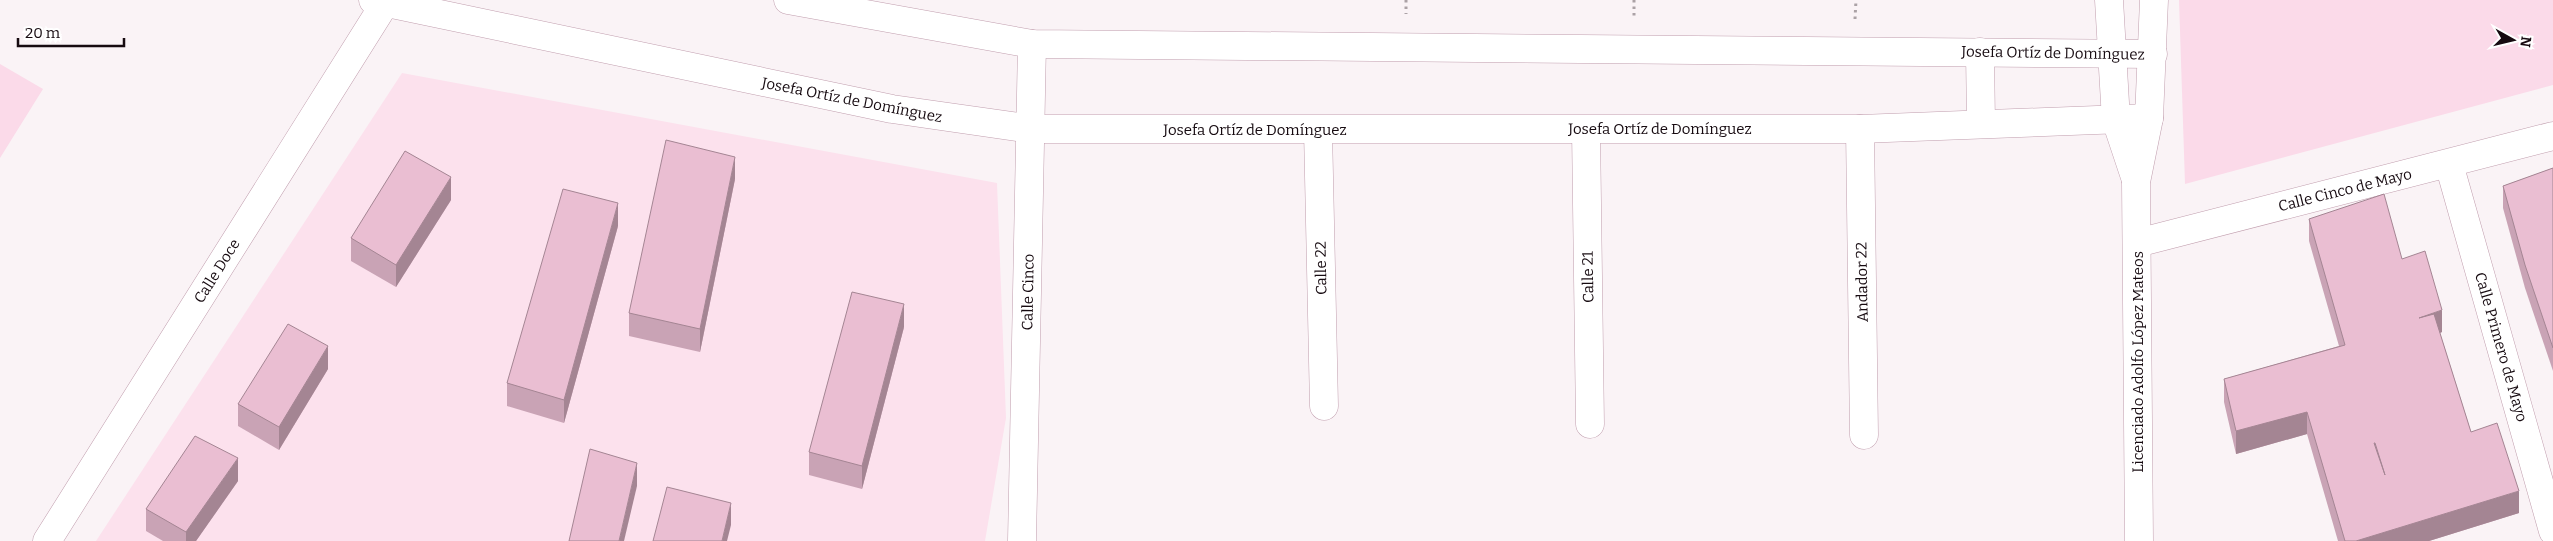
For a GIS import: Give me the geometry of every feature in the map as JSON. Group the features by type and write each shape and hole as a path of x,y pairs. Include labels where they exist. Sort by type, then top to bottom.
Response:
{"street":[{"name":"Josefa Ortíz de Domínguez","path":"788,0 907,11 1032,44 2153,54"},
{"name":"Licenciado Adolfo López Mateos","path":"2109,0 2116,120 2136,182"},
{"name":"Licenciado Adolfo López Mateos","path":"2139,541 2136,182 2149,118 2154,0"},
{"name":"Josefa Ortíz de Domínguez","path":"382,1 892,109 1032,129 1860,129 2149,118"},
{"name":"Calle Doce","path":"47,541 382,1"},
{"name":"Calle Cinco","path":"1022,541 1032,129 1032,44"},
{"path":"1980,52 1981,124"},
{"name":"Andador 22","path":"1860,129 1864,435"},
{"name":"Calle 22","path":"1318,130 1324,406"},
{"name":"Calle 21","path":"1586,130 1590,424"},
{"name":"Calle Cinco de Mayo","path":"2137,243 2553,136"},
{"name":"Calle Primero de Mayo","path":"2449,164 2553,532"},
{"path":"2532,541 2553,532"}],"shaded area":[{"path":"2179,0 2553,0 2553,85 2185,184"},
{"path":"0,64 43,89 0,158"},
{"path":"402,73 997,183 1006,418 985,541 96,541"}],"building":[{"path":"666,140 735,157 700,329 629,313"},
{"path":"405,151 451,177 396,265 351,238"},
{"path":"2553,168 2553,348 2525,265 2503,186"},
{"path":"563,189 618,203 564,400 507,383"},
{"path":"2384,194 2402,259 2425,251 2442,310 2419,318 2434,314 2471,432 2497,423 2519,491 2356,541 2345,541 2307,412 2236,431 2224,379 2345,345 2309,219","holes":["2374,443 2375,443 2385,475"]},
{"path":"852,292 904,304 862,466 809,452"},
{"path":"288,324 328,346 279,427 238,404"},
{"path":"195,436 238,458 186,532 146,509"},
{"path":"590,449 637,463 619,541 569,541"},
{"path":"667,487 731,503 722,541 653,541"}]}
